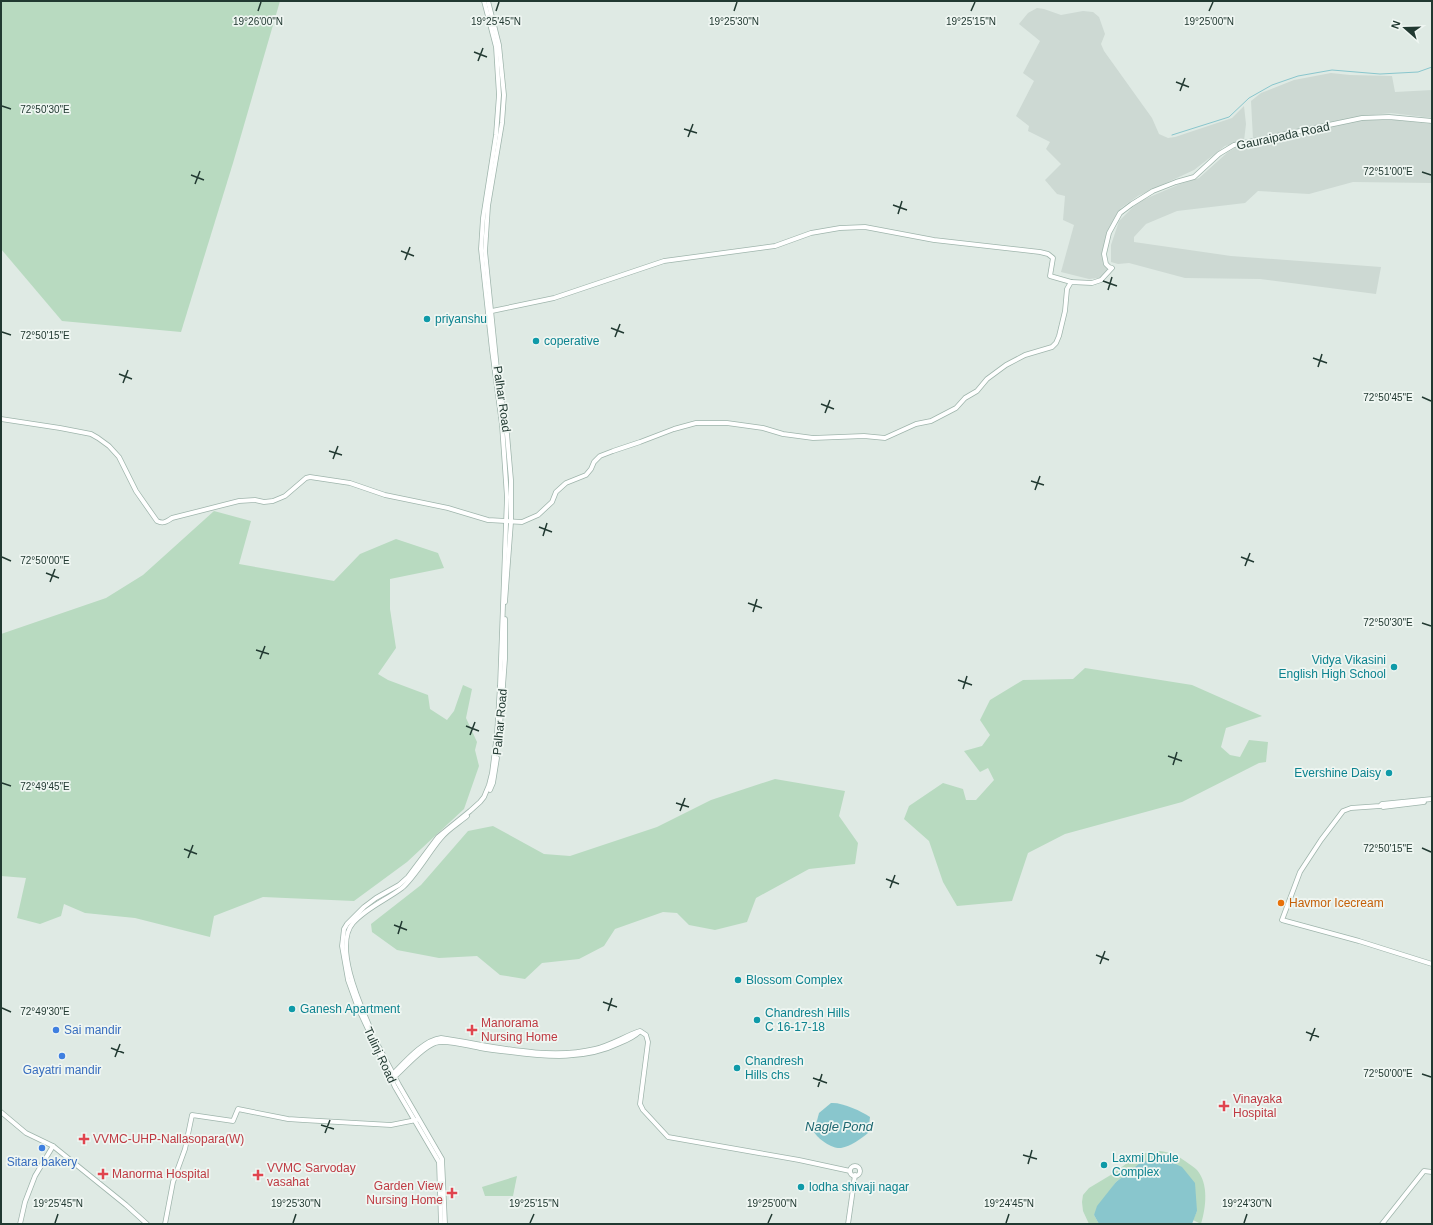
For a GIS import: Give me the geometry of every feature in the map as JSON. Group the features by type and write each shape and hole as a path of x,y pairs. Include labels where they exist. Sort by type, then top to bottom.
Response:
{"street":[{"name":"Palhar Road","path":"484,1 496,47 499,95 496,136 483,218 481,249 506,461 509,522"},
{"name":"Palhar Road","path":"485,798 492,773 497,734 511,480 508,442 497,368 485,241 488,206 502,123 504,95 499,45 488,1"},
{"name":"Gauraipada Road","path":"1071,282 1092,283 1101,280 1112,268 1106,264 1104,254 1109,233 1120,213 1153,191 1194,177 1220,154 1234,145 1362,118 1389,117 1432,121"},
{"path":"1,419 91,434 98,438 109,446 119,457 136,491 157,521 161,523 164,523 172,518 239,501 273,501 285,496 306,478 310,477 350,483 385,495 448,508 488,520 522,522 538,515 552,502 556,492 566,484 586,475 594,462 600,456 679,427 696,423 727,423 763,428 783,434 813,438 864,436 885,438 916,424 931,421 956,408 965,398 977,391 987,379 1006,365 1025,355 1052,347 1056,343 1059,336 1065,311 1066,289 1071,282 1050,276 1053,258 1048,254 1040,252 934,240 865,227 840,228 811,233 775,246 664,261 554,298 492,311"},
{"name":"Tulinj Road","path":"441,1224 439,1162 392,1077 362,1009 346,959 348,931 352,924 369,909 402,887 442,836 475,810 485,798"},
{"path":"1432,800 1383,807 1351,808 1343,811 1321,840 1300,872 1282,920 1359,941 1432,964"},
{"path":"392,1077 436,1042 466,1044 534,1055 557,1057 595,1053 623,1042 635,1036 639,1032 644,1032 648,1042 640,1104 643,1110 665,1135 668,1137 800,1160 850,1171 852,1175 856,1176"},
{"path":"165,1224 173,1182 185,1149 192,1116 233,1121 238,1109 288,1119 303,1120 391,1125 416,1120"},
{"path":"1,1112 26,1133 54,1146 126,1204 147,1224"},
{"name":"Tulinj Road","path":"416,1120 441,1156 444,1163 445,1224"},
{"path":"20,1224 25,1202 35,1176 54,1146"},
{"path":"848,1224 856,1176 860,1171 858,1167 853,1166 850,1171"},
{"path":"1382,1224 1424,1171 1432,1172"}],"shaded area":[{"path":"1037,8 1061,15 1083,11 1093,12 1099,17 1105,34 1101,44 1104,51 1152,118 1159,134 1168,138 1175,137 1232,118 1244,106 1246,124 1244,141 1225,146 1194,170 1138,196 1121,208 1112,224 1103,251 1108,269 1100,278 1089,279 1061,272 1074,225 1063,220 1065,196 1057,194 1045,180 1061,164 1046,149 1050,142 1028,131 1029,126 1016,116 1034,81 1023,73 1040,41 1019,24 1028,13"},
{"path":"1331,73 1392,76 1395,92 1432,90 1432,118 1391,113 1363,116 1253,139 1251,101 1261,93 1294,80"},
{"path":"1366,119 1388,119 1432,124 1432,183 1353,182 1309,194 1258,191 1245,203 1177,211 1146,224 1134,237 1134,242 1231,256 1381,267 1376,294 1260,279 1185,278 1129,263 1118,264 1111,262 1111,245 1119,221 1138,202 1180,184 1199,178 1228,152 1238,146"}],"green space":[{"path":"1,1 280,1 233,163 181,332 62,321 1,249"},
{"path":"214,511 251,521 239,564 334,581 360,554 396,539 438,553 444,568 390,579 390,609 396,648 378,674 388,680 428,695 430,709 447,720 454,711 463,685 472,689 466,718 477,742 475,750 479,766 464,809 407,862 354,901 263,897 214,916 210,937 135,918 85,913 64,904 61,916 40,924 17,918 26,878 1,876 1,634 106,598 143,575"},
{"path":"1085,668 1192,685 1262,716 1226,728 1221,747 1230,755 1240,757 1249,740 1268,742 1266,762 1259,763 1182,802 1065,834 1028,853 1012,901 957,906 943,882 929,841 904,819 909,806 943,783 963,789 966,800 976,800 994,780 988,768 980,772 964,751 982,746 990,735 980,720 990,700 1023,680 1073,679"},
{"path":"775,779 845,791 839,816 858,843 855,864 809,869 756,898 747,922 715,930 689,925 677,913 663,912 615,929 604,946 579,959 542,963 525,979 500,975 477,956 439,958 397,950 372,932 371,924 421,885 468,831 493,826 544,854 570,856 657,827 711,800"},
{"path":"1160,1151 1179,1157 1196,1169 1201,1176 1205,1189 1205,1204 1201,1224 1193,1220 1197,1211 1141,1162 1116,1182 1094,1215 1099,1224 1089,1224 1083,1211 1082,1202 1083,1195 1089,1188 1114,1173 1139,1154"},
{"path":"517,1176 513,1196 485,1196 482,1187"}],"water":[{"name":"Nagle Pond","path":"831,1103 846,1105 870,1117 868,1133 856,1142 841,1148 834,1147 822,1140 814,1132 819,1113"},
{"path":"1163,1158 1182,1167 1195,1183 1197,1211 1192,1224 1099,1224 1094,1215 1097,1206 1116,1182 1141,1162"}],"waterway":[{"path":"1172,135 1229,117 1249,98 1272,85 1298,76 1332,70 1380,74 1418,72 1432,67"}],"place":[{"name":"priyanshu","path":"427,319"},
{"name":"coperative","path":"536,341"},
{"name":"Vidya Vikasini English High School","path":"1394,667"},
{"name":"Evershine Daisy","path":"1389,773"},
{"name":"Havmor Icecream","path":"1281,903"},
{"name":"Blossom Complex","path":"738,980"},
{"name":"Ganesh Apartment","path":"292,1009"},
{"name":"Chandresh Hills C 16-17-18","path":"757,1020"},
{"name":"Sai mandir","path":"56,1030"},
{"name":"Manorama Nursing Home","path":"472,1030"},
{"name":"Gayatri mandir","path":"62,1056"},
{"name":"Chandresh Hills chs","path":"737,1068"},
{"name":"Vinayaka Hospital","path":"1224,1106"},
{"name":"VVMC-UHP-Nallasopara(W)","path":"84,1139"},
{"name":"Sitara bakery","path":"42,1148"},
{"name":"Laxmi Dhule Complex","path":"1104,1165"},
{"name":"Manorma Hospital","path":"103,1174"},
{"name":"VVMC Sarvoday vasahat","path":"258,1175"},
{"name":"lodha shivaji nagar","path":"801,1187"},
{"name":"Garden View Nursing Home","path":"452,1193"}]}
